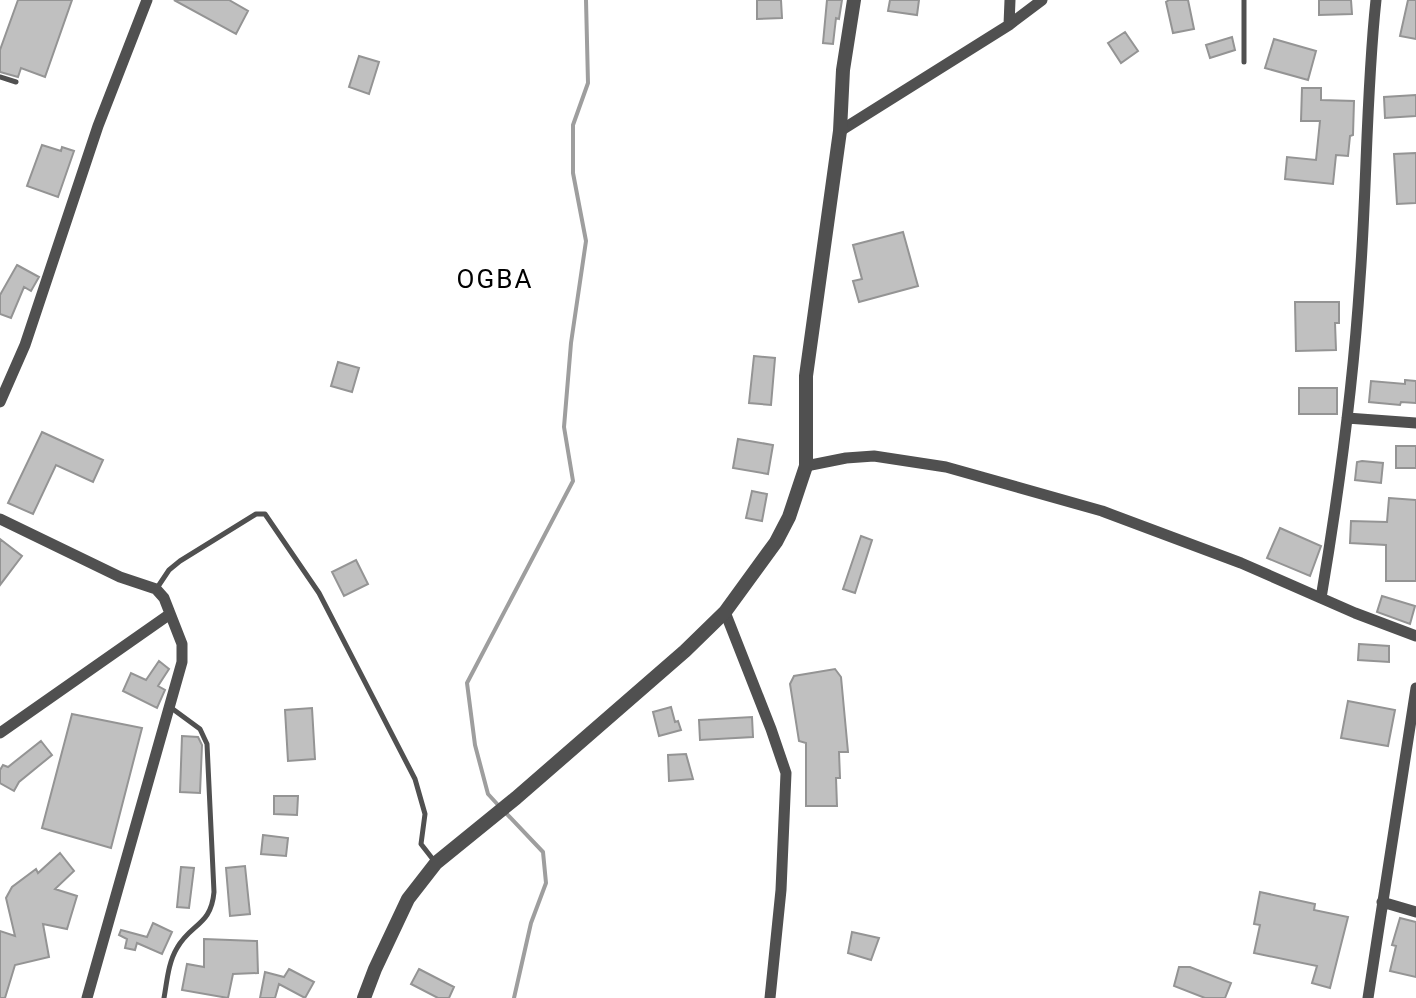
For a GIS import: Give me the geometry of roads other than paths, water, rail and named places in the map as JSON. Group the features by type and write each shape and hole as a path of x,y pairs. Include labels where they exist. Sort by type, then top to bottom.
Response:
{"street":[{"path":"1,397 25,345 98,126 147,0"},
{"path":"364,998 408,899 436,863 516,798 685,651 725,612 776,542 789,517 806,466 806,376 840,131 843,70 854,0"},
{"path":"1009,25 1010,0"},
{"path":"840,131 1009,25 1042,0"},
{"path":"1321,598 1343,470 1360,280 1371,45 1376,0"},
{"path":"1347,418 1416,423"},
{"path":"806,466 874,456 946,467 1102,511 1241,563 1416,636"},
{"path":"0,519 120,577 156,589 164,598 182,644 170,707 87,998"},
{"path":"725,612 786,773 781,890 770,998"},
{"path":"0,733 170,614"},
{"path":"1368,998 1416,688"},
{"path":"1401,775 1416,778"},
{"path":"1382,902 1416,912"}],"lane":[{"path":"1244,0 1244,62"},
{"path":"0,77 16,82"},
{"path":"156,589 169,570 180,561 256,514 265,514 319,593 415,779 425,814 421,844 436,863"},
{"path":"164,998 175,951 187,935 205,921 213,905 214,892 207,744 200,729 170,707"}],"waterway":[{"path":"499,806 488,794 475,745 467,683 573,481 564,427 571,343 586,241 573,173 573,125 588,83 586,0"},
{"path":"505,812 543,852 546,883 531,923 514,998"}],"district":[{"name":"OGBA","path":"495,279"}]}
